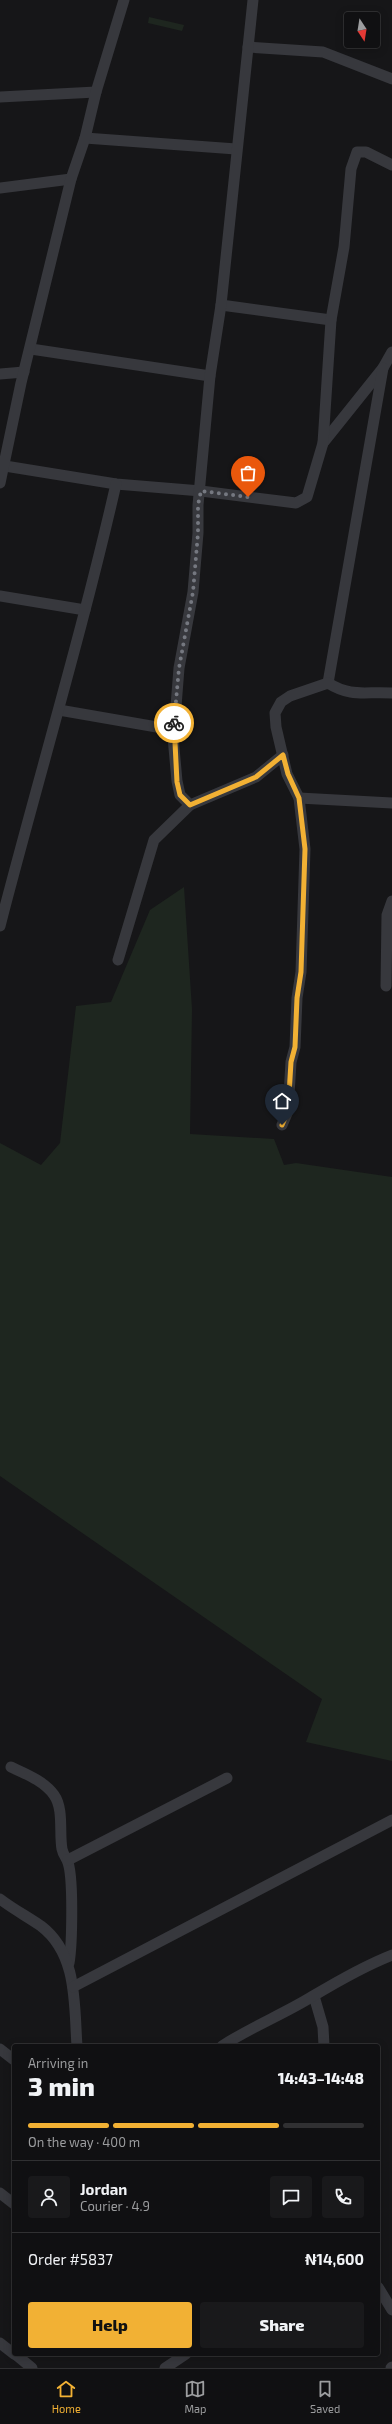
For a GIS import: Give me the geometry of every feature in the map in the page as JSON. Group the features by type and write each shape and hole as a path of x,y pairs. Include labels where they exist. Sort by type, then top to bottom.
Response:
{"street":[{"path":"0,483 5,466 24,372 71,179 85,138 96,92 124,0"},
{"path":"190,805 180,795 177,782 174,730 179,668 193,592 198,533 198,505 201,491 210,376 221,306 236,149 253,0"},
{"path":"248,47 323,52 392,79"},
{"path":"0,97 96,92"},
{"path":"85,138 236,149"},
{"path":"5,466 116,484 201,491 296,503 303,501 307,497 324,443 331,320 344,246 351,168 357,152 366,152 392,165"},
{"path":"0,188 71,179"},
{"path":"221,306 331,320"},
{"path":"31,348 210,376"},
{"path":"324,443 383,368 392,352"},
{"path":"328,683 383,368"},
{"path":"0,374 24,372"},
{"path":"0,926 42,762 59,710 116,484"},
{"path":"0,596 85,610"},
{"path":"282,1125 288,1111 304,934 305,849 299,798 288,774 276,727 275,713 281,702 290,696 328,683 343,692 354,694 392,693"},
{"path":"59,710 174,730"},
{"path":"118,960 154,840 190,805 256,777 283,755"},
{"path":"299,798 392,803"},
{"path":"386,986 387,915 392,901"},
{"path":"11,1767 38,1780 55,1796 59,1814 62,1849 68,1860 72,1946 69,1963"},
{"path":"68,1860 227,1778"},
{"path":"73,1987 392,1820"},
{"path":"0,1899 42,1927 60,1946 69,1963 73,1987 77,2044"},
{"path":"225,2044 272,2017 314,1996 326,1986 392,1955"},
{"path":"314,1996 323,2028 324,2044"},
{"path":"0,2050 12,2059"},
{"path":"0,2193 12,2202"},
{"path":"380,2290 392,2310"},
{"path":"0,2342 12,2352"},
{"path":"17,2356 32,2368"},
{"path":"165,2368 183,2356"}],"shaded area":[{"path":"149,17 184,25 182,31 148,23"},
{"path":"184,887 192,1009 190,1134 274,1139 284,1165 296,1163 392,1177 392,1761 306,1742 322,1699 0,1476 0,1143 41,1165 60,1143 76,1006 111,1002 150,910"}],"way so far":[{"path":"174,723 179,668 193,592 198,533 198,505 201,491 248,497"}],"route":[{"path":"174,723 174,757 177,782 180,795 190,805 256,777 283,755 288,774 299,798 305,849 303,903 304,934 297,998 295,1047 291,1062 291,1086 288,1111 282,1125"}]}
